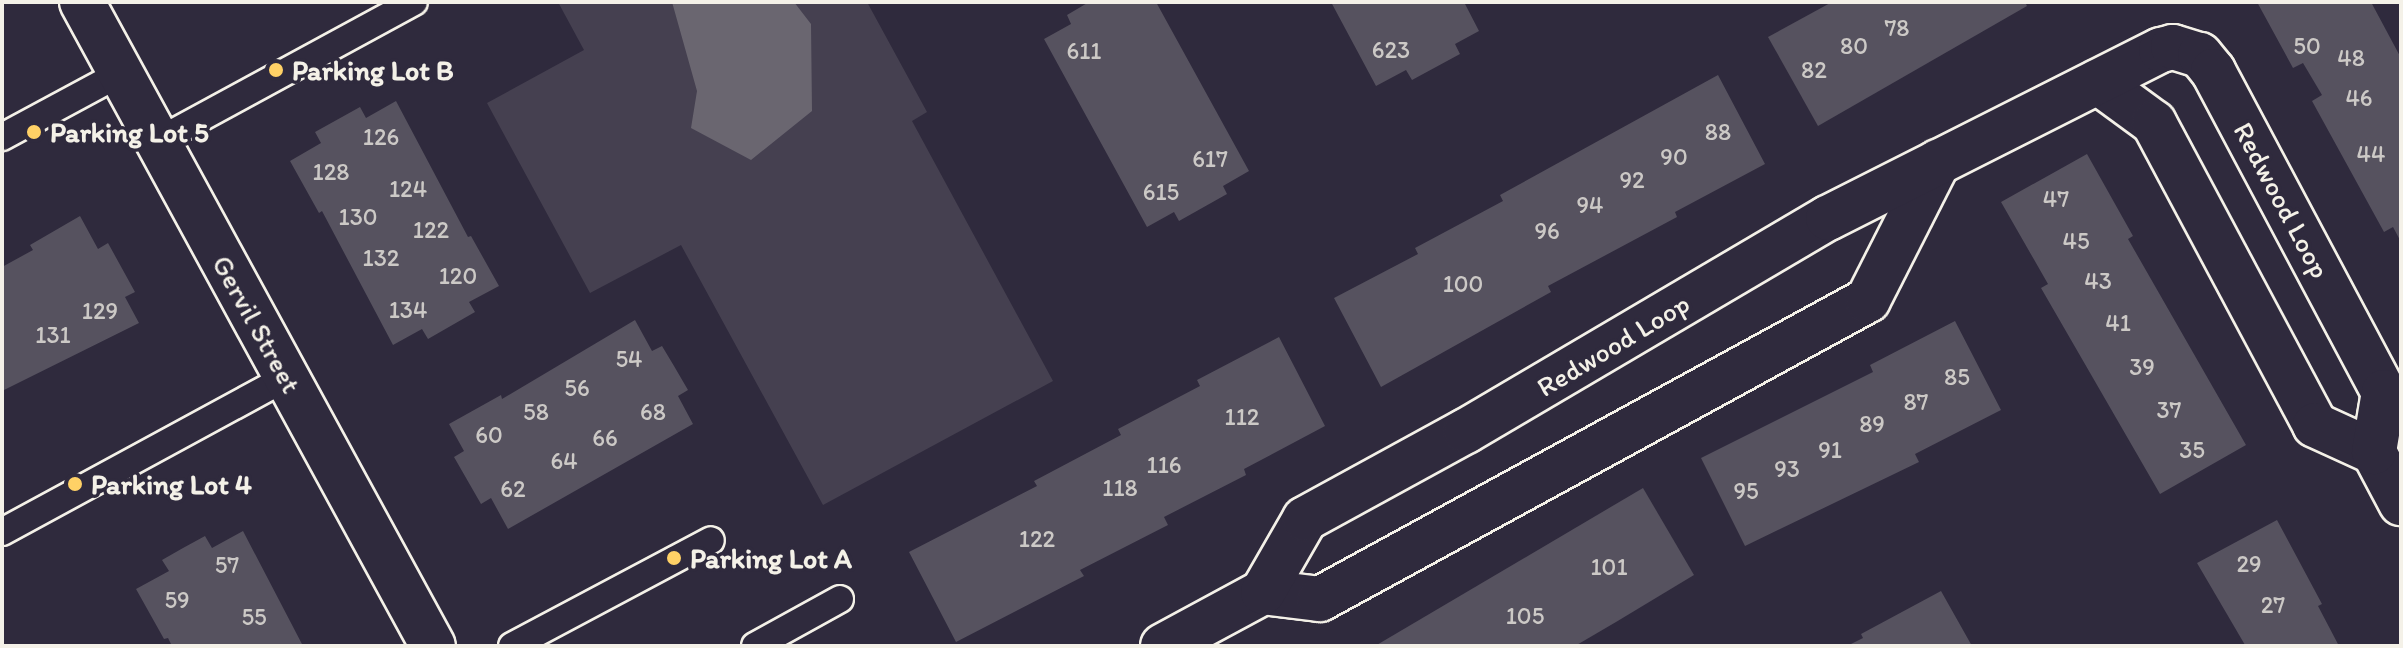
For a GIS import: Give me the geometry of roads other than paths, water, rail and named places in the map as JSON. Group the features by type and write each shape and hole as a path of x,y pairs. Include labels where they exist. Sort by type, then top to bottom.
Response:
{"street":[{"name":"Gervil Street","path":"82,2 433,646"},
{"name":"Redwood Loop","path":"1263,592 1305,519 1466,431 1828,218 2173,47 2200,55 2213,71 2384,392 2374,452"},
{"path":"2098,82 2154,123 2315,425 2374,452 2401,503"},
{"path":"1163,646 1263,592 1320,599 1868,300 1938,162"}],"lane":[{"path":"158,141 414,2"},
{"path":"2,137 121,73"},
{"path":"2,532 286,378"},
{"path":"512,646 711,540"},
{"path":"755,646 840,599"}],"place":[{"name":"Parking Lot B","path":"276,70"},
{"name":"Parking Lot 5","path":"34,132"},
{"name":"Parking Lot 4","path":"75,484"},
{"name":"Parking Lot A","path":"674,558"}]}
